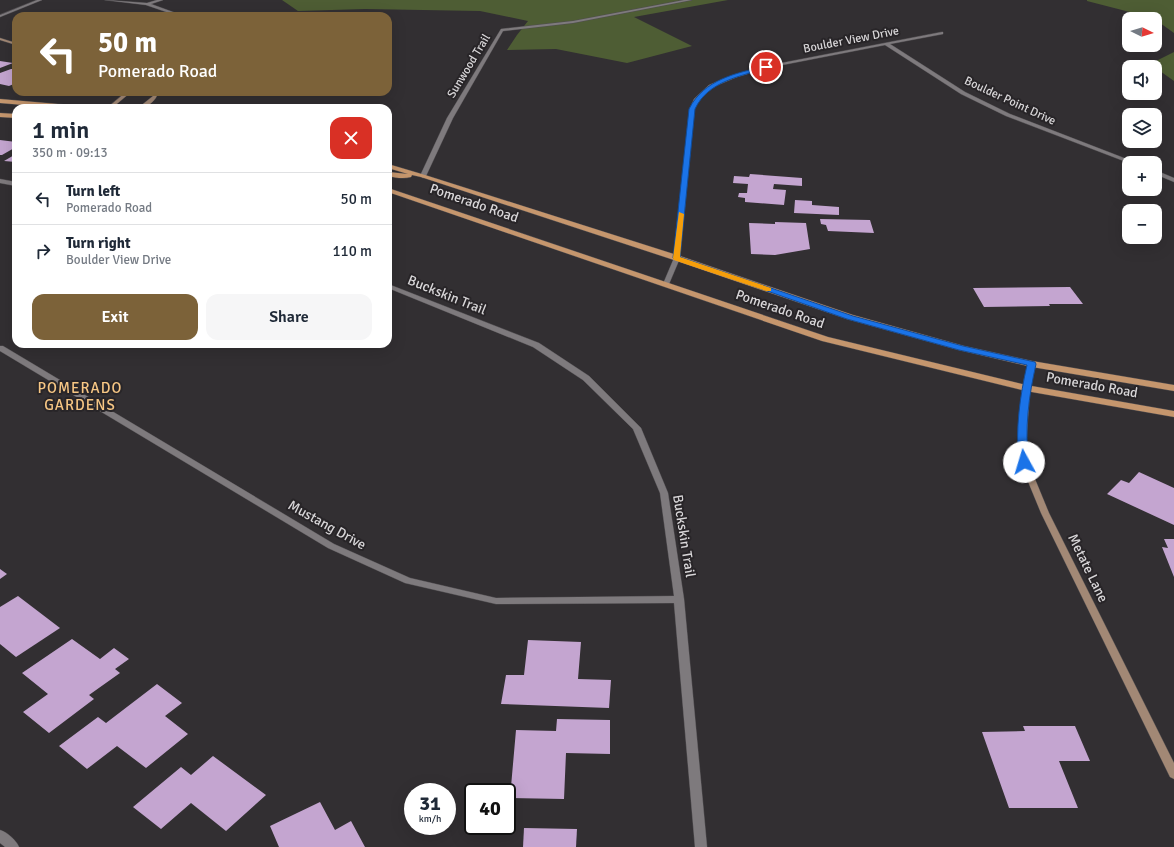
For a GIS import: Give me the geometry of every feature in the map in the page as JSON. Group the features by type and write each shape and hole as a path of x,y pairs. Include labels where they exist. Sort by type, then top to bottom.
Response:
{"main road":[{"path":"0,101 35,104"},
{"path":"0,115 12,116"},
{"name":"Pomerado Road","path":"392,167 677,258 850,317 962,348 1032,364 1174,388"},
{"path":"392,175 423,176"},
{"name":"Pomerado Road","path":"392,191 825,339 1026,388 1174,414"}],"street":[{"path":"0,16 40,0"},
{"path":"107,0 147,4 170,12"},
{"path":"147,4 161,0"},
{"name":"Sunwood Trail","path":"423,176 450,118 502,30 536,28 584,21 690,0"},
{"name":"Boulder View Drive","path":"666,284 677,258 691,115 696,100 711,86 735,76 766,67 942,33"},
{"path":"0,39 12,43"},
{"name":"Boulder Point Drive","path":"885,43 963,93 1008,115 1122,158"},
{"path":"114,104 125,96"},
{"path":"145,104 155,96"},
{"path":"1162,175 1174,180"},
{"path":"0,181 12,183"},
{"name":"Buckskin Trail","path":"392,288 536,345 586,378 637,428 664,493 679,599 701,847"},
{"name":"Mustang Drive","path":"0,348 331,546 408,581 496,601 679,599"},
{"name":"Metate Lane","path":"1032,364 1026,388 1022,446 1024,462 1045,514 1174,774"},
{"path":"0,835 13,847"}],"green space":[{"path":"282,0 728,0 634,17 692,46 627,63 556,49 507,50 528,21 480,11 365,9 298,11"},
{"path":"1174,0 1174,33 1162,24 1162,12 1130,12 1087,1"},
{"path":"1174,52 1174,81 1162,72 1162,60 1158,60"}],"building":[{"path":"0,61 12,63 12,63 0,68"},
{"path":"12,69 12,85 9,86 0,84 0,73"},
{"path":"0,140 12,142 12,149 0,155"},
{"path":"12,156 12,162 4,161"},
{"path":"750,174 802,178 802,186 774,184 773,189 786,190 784,205 745,202 745,198 738,197 739,193 747,193 748,184 733,183 734,176 749,177"},
{"path":"795,200 812,201 812,205 839,207 839,215 794,213"},
{"path":"820,219 870,220 874,233 828,231 826,225 821,224"},
{"path":"775,222 806,223 810,249 775,255 751,254 749,223 775,224"},
{"path":"1070,287 1083,304 984,307 973,288"},
{"path":"1139,472 1174,488 1174,525 1107,494 1121,480 1129,483"},
{"path":"1164,539 1174,539 1174,577 1162,547 1168,548"},
{"path":"0,569 7,574 0,579"},
{"path":"18,596 60,628 16,657 0,644 0,607"},
{"path":"72,639 100,659 114,648 129,659 115,669 120,673 89,695 94,699 49,733 23,712 48,694 22,673"},
{"path":"528,640 581,642 578,679 611,680 609,708 501,704 506,675 524,675"},
{"path":"157,684 182,703 165,716 188,734 146,768 117,746 87,769 59,746 98,717 106,723"},
{"path":"557,719 610,720 610,754 566,753 564,799 516,798 516,783 511,783 516,730 556,731"},
{"path":"1023,726 1075,726 1090,761 1059,761 1078,808 1009,808 982,732 1025,731"},
{"path":"213,756 266,795 226,831 191,803 161,829 133,807 181,767 191,775"},
{"path":"320,802 335,830 351,821 365,847 279,847 270,826"},
{"path":"524,828 577,829 576,847 523,847"}],"slow traffic":[{"path":"681,214 677,258 768,290"}],"district":[{"name":"POMERADO GARDENS","path":"80,396"}],"route":[{"path":"766,67 735,76 711,86 696,100 691,115 677,258 850,317 962,348 1032,364 1026,388 1024,409 1022,446 1024,462"}]}
